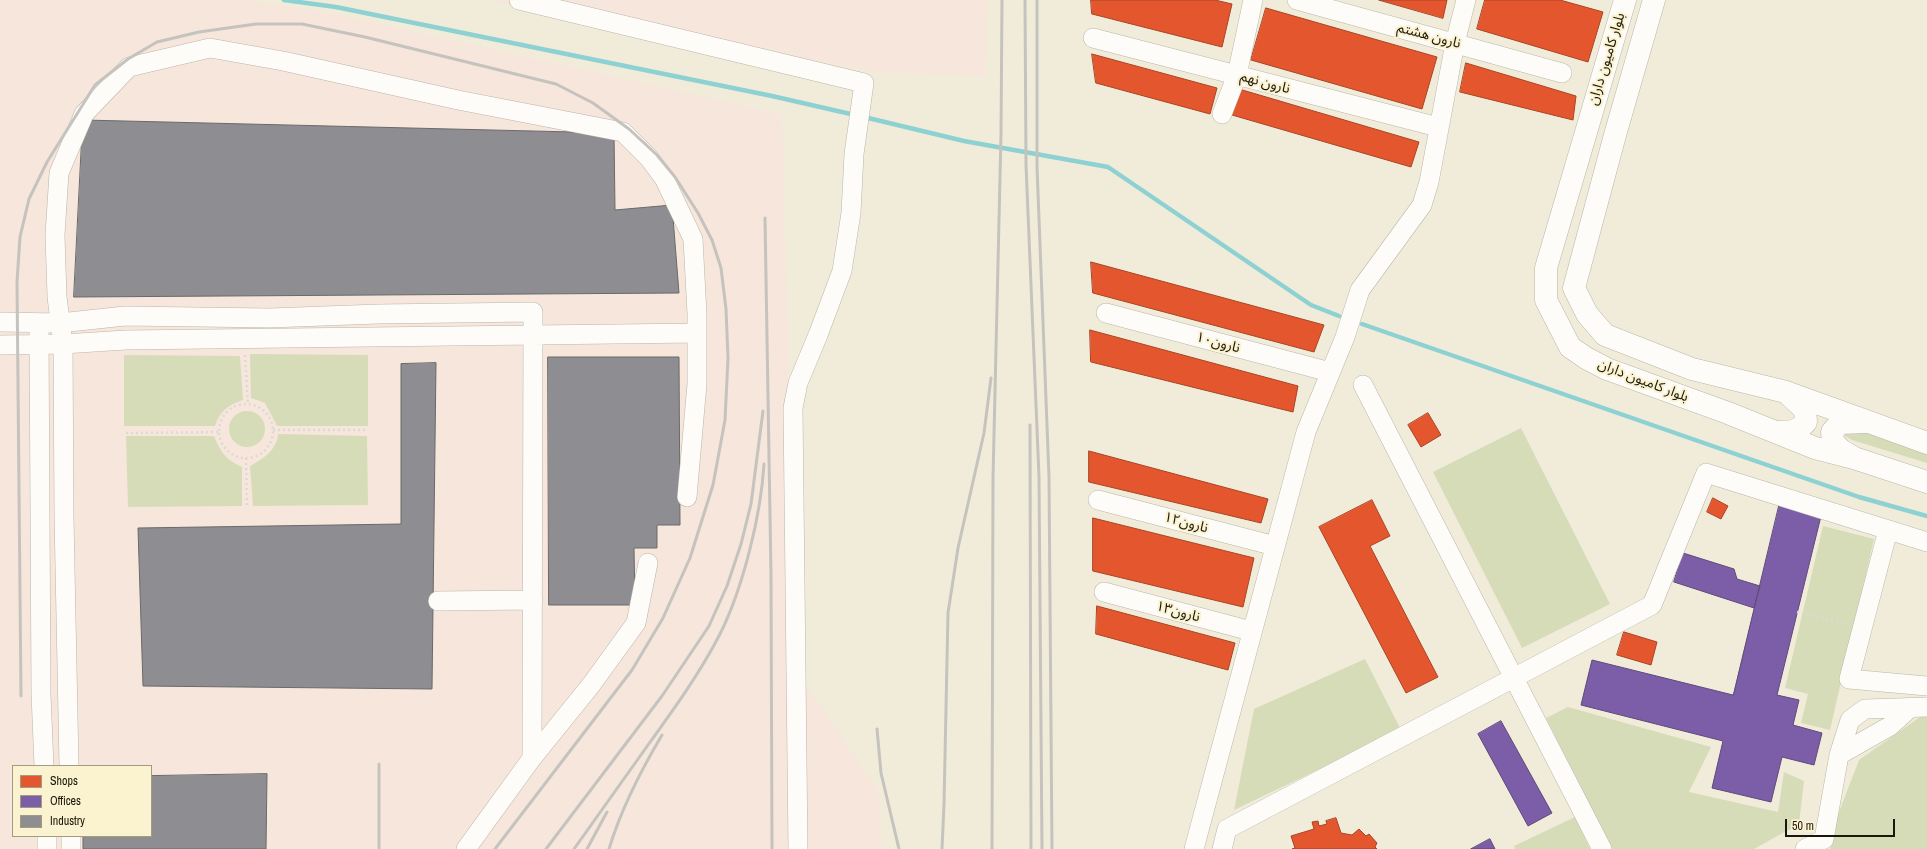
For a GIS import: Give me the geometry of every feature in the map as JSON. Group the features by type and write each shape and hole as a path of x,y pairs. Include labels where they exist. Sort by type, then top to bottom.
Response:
{"main road":[{"name":"بلوار کامیون داران","path":"1625,0 1546,268 1546,300 1570,347 1586,358 1607,369 1777,432 1815,448 1854,458 1927,482"},
{"name":"بلوار کامیون داران","path":"1654,0 1615,135 1574,288 1587,314 1605,335 1692,369 1786,392 1834,408 1927,443"},
{"path":"1777,432 1793,432 1801,429 1806,422 1806,410 1786,392"},
{"path":"1854,458 1832,442 1832,432 1840,423 1868,422"}],"lane":[{"path":"519,0 864,84 854,154 851,213 842,271 798,383 792,408 798,849"},
{"path":"1222,114 1237,75 1253,0"},
{"name":"نارون هشتم","path":"1296,0 1562,72"},
{"path":"1194,849 1251,631 1306,432 1345,337 1360,290 1422,205 1429,182 1438,127 1455,43 1466,0"},
{"name":"نارون نهم","path":"1093,38 1438,127"},
{"path":"69,765 64,518 63,344 57,297 55,235 59,173 84,114 129,67 210,48 283,61 458,100 623,132 649,158 664,178 693,239 697,333 697,384 687,497"},
{"path":"44,765 41,694 39,322 57,297"},
{"path":"0,322 60,323 125,316 270,318 378,314 533,312 532,758"},
{"name":"نارون۱۰","path":"1106,313 1330,372"},
{"path":"0,345 63,344 126,340 697,333"},
{"path":"1363,385 1602,849"},
{"path":"1222,849 1227,829 1652,605 1706,473 1927,542"},
{"name":"نارون۱۲","path":"1098,500 1275,546"},
{"path":"40,518 64,518"},
{"path":"1888,530 1849,679 1927,686"},
{"path":"466,849 532,758 591,685 636,623 648,563"},
{"name":"نارون۱۳","path":"1104,592 1251,631"},
{"path":"438,601 533,600"},
{"path":"1894,683 1911,707"},
{"path":"1839,755 1890,726 1911,707"},
{"path":"1805,849 1824,839 1839,755 1850,720 1865,709 1911,707"},
{"path":"47,837 47,849"},
{"path":"71,837 71,849"}],"path":[{"path":"245,338 248,404"},
{"path":"248,404 260,408 267,414 271,421 273,430 272,438 262,453 254,457 246,458 230,452 224,445 220,432 222,420 227,412 234,407 248,404"},
{"path":"273,430 366,430"},
{"path":"126,433 220,432"},
{"path":"246,458 247,506"},
{"path":"1798,612 1863,627"}],"shaded area":[{"path":"0,0 241,0 328,12 782,114 789,379 791,663 879,791 881,849 0,849"},
{"path":"487,0 987,0 986,76 877,72 682,39"}],"green space":[{"path":"250,354 368,355 368,426 277,426 265,403 251,398"},
{"path":"124,355 240,356 243,400 225,409 219,416 215,426 124,426"},
{"path":"247,411 257,414 262,419 265,429 262,439 257,444 247,447 237,444 232,439 229,429 232,419 237,414"},
{"path":"1848,427 1927,449 1927,463 1852,440 1845,436 1845,430"},
{"path":"1521,428 1610,604 1522,648 1433,472"},
{"path":"278,434 367,436 368,505 253,506 250,466 264,457 272,449 277,440"},
{"path":"126,436 214,436 225,455 242,467 242,506 128,507"},
{"path":"1823,526 1874,539 1830,730 1801,723 1808,694 1785,688"},
{"path":"1365,659 1401,730 1234,810 1254,709"},
{"path":"1568,707 1711,747 1689,792 1778,812 1784,772 1804,781 1799,824 1754,849 1612,849 1546,718"},
{"path":"1920,717 1927,717 1927,849 1830,849 1836,820 1859,760"},
{"path":"1575,817 1590,849 1515,849 1514,846"}],"building: Shops":[{"path":"1091,0 1215,0 1232,4 1222,47 1092,14"},
{"path":"1379,0 1447,0 1443,18"},
{"path":"1485,0 1560,0 1603,12 1588,62 1477,29"},
{"path":"1266,8 1437,57 1422,109 1251,60"},
{"path":"1092,54 1217,88 1210,114 1096,83"},
{"path":"1466,63 1576,96 1573,120 1460,92"},
{"path":"1239,89 1419,142 1411,167 1232,115"},
{"path":"1091,262 1324,325 1314,352 1093,293"},
{"path":"1090,330 1298,386 1293,412 1091,362"},
{"path":"1428,413 1441,435 1421,447 1408,425"},
{"path":"1089,451 1268,499 1261,523 1089,482"},
{"path":"1713,498 1728,506 1721,519 1707,512"},
{"path":"1372,500 1390,536 1370,546 1438,677 1406,693 1319,527"},
{"path":"1093,518 1254,558 1243,607 1093,571"},
{"path":"1097,606 1235,643 1228,670 1096,634"},
{"path":"1624,632 1657,642 1651,665 1617,655"},
{"path":"1336,818 1341,833 1352,835 1359,829 1366,836 1369,834 1377,843 1375,847 1377,849 1292,849 1295,848 1291,836 1314,829 1312,822 1318,821 1319,826 1327,824 1326,821"}],"building: Offices":[{"path":"1780,502 1822,512 1777,695 1799,700 1793,725 1822,733 1814,765 1782,757 1771,802 1712,788 1723,741 1581,705 1592,660 1733,695"},
{"path":"1683,553 1734,569 1737,579 1760,586 1754,608 1674,582"},
{"path":"1501,721 1552,813 1528,826 1478,734"},
{"path":"1490,839 1495,849 1471,849"}],"building: Industry":[{"path":"83,120 614,133 615,210 672,205 679,293 74,297"},
{"path":"548,357 679,357 680,525 657,525 657,548 634,548 635,605 549,605"},
{"path":"436,363 432,689 143,686 138,528 401,524 401,364"},
{"path":"267,774 266,849 83,849 83,837 152,837 152,776"}],"waterway":[{"path":"284,0 336,7 772,96 855,115"},
{"path":"864,117 964,141 1108,167 1311,305 1339,316"},
{"path":"1362,324 1859,497 1927,516"}],"railway":[{"path":"992,849 993,478 1001,134 1002,0"},
{"path":"1025,0 1026,165 1039,477 1042,849"},
{"path":"1037,0 1037,167 1049,477 1052,849"},
{"path":"21,696 17,282 20,237 29,199 47,162 95,85 128,59 157,42 199,32 256,24 302,24 365,37 556,84 593,103 629,129 657,155 675,177 698,213 712,240 721,268 726,309 728,358 725,420 713,485 690,558 663,618 632,670 495,849"},
{"path":"765,218 771,575 772,849"},
{"path":"942,849 948,613 958,548 984,433 991,378"},
{"path":"546,849 662,696 709,626 727,586 741,544 751,504 763,411"},
{"path":"1030,425 1031,849"},
{"path":"574,849 686,691 720,634 736,595 750,551 759,506 764,464"},
{"path":"877,729 881,773 899,849"},
{"path":"609,849 619,820 632,791 662,735"},
{"path":"379,764 379,849"},
{"path":"587,849 607,812"}]}
